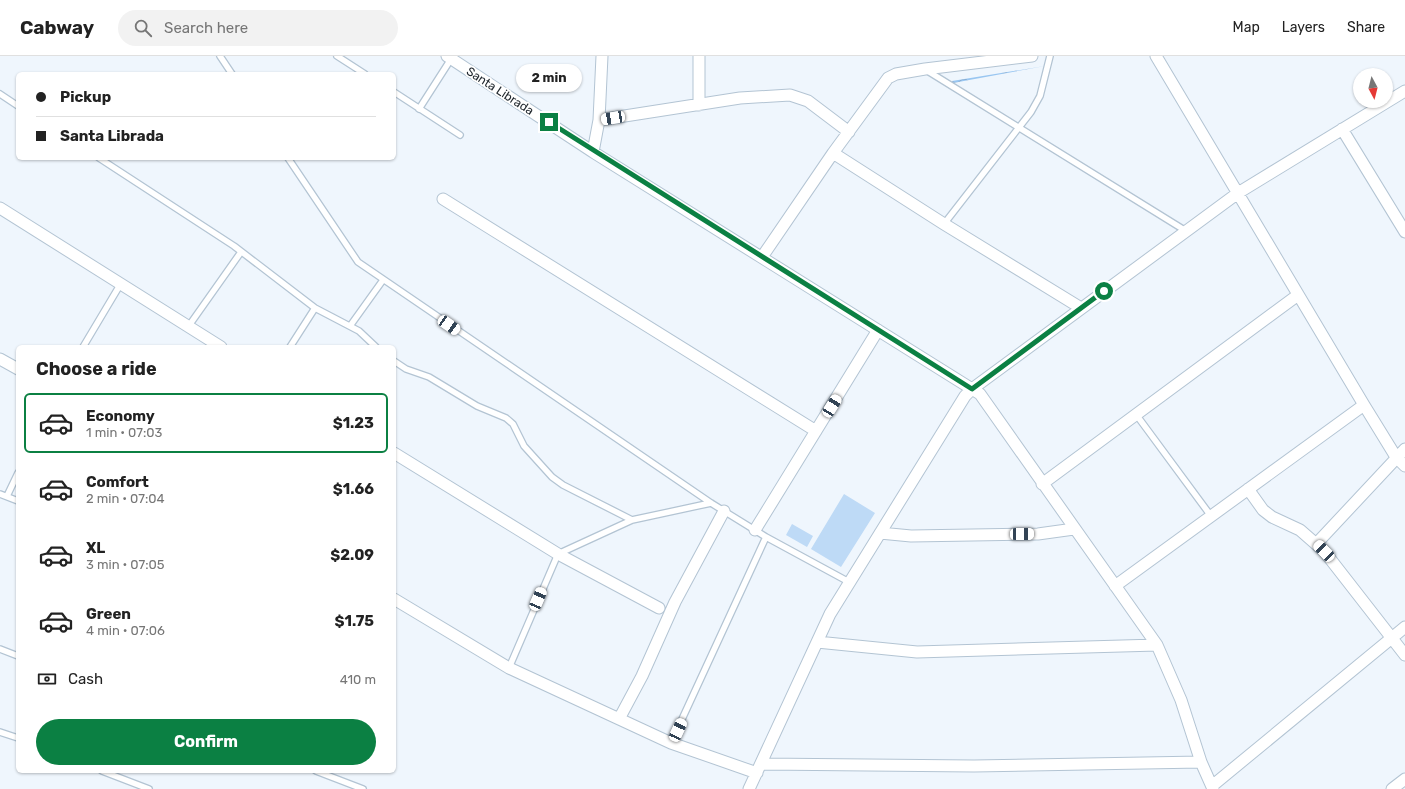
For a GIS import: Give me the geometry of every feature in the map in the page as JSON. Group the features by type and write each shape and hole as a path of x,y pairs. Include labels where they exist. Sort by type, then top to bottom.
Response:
{"street":[{"path":"594,152 599,120 602,56"},
{"path":"699,56 699,105"},
{"path":"762,257 833,153 888,78 896,74 925,69 1032,56"},
{"path":"1156,56 1364,405 1396,457 1405,466"},
{"name":"Santa Librada","path":"449,58 594,152 976,392"},
{"path":"749,789 817,642 849,582 965,396 976,392 1081,308 1238,193 1342,128 1405,91"},
{"path":"599,120 740,98 790,95 808,101 849,132"},
{"path":"1342,128 1405,232"},
{"path":"833,153 944,224 1081,308"},
{"path":"443,199 816,431"},
{"path":"0,208 120,285 218,345"},
{"path":"1042,484 1135,413 1298,295"},
{"path":"755,530 878,330"},
{"path":"0,359 16,368"},
{"path":"976,392 1156,645 1181,700 1201,762 1212,788 1405,627"},
{"path":"1115,586 1364,405"},
{"path":"1317,543 1405,449"},
{"path":"396,454 558,554 659,608"},
{"path":"1248,489 1263,510 1272,517 1300,530 1317,543 1338,567 1405,655"},
{"path":"619,719 642,676 675,602 724,511"},
{"path":"880,533 911,536 1030,534 1074,529"},
{"path":"396,600 509,668 671,744 759,768 1201,762"},
{"path":"817,642 917,652 1156,645"},
{"path":"1392,789 1405,779"}],"lane":[{"path":"220,56 231,72"},
{"path":"337,56 362,72"},
{"path":"944,224 1040,96 1050,56"},
{"path":"420,109 449,58"},
{"path":"925,69 1186,231"},
{"path":"396,93 460,135"},
{"path":"0,94 16,105"},
{"path":"101,160 241,252 315,308 359,331 374,345"},
{"path":"289,160 358,262 711,503 766,537 849,582"},
{"path":"188,327 241,252"},
{"path":"350,326 383,280"},
{"path":"84,345 120,285"},
{"path":"291,345 315,308"},
{"path":"396,362 406,369 429,378 477,406 506,418 513,424 524,446 552,477 563,485 632,520"},
{"path":"1135,413 1211,516"},
{"path":"7,496 16,478"},
{"path":"0,494 16,500"},
{"path":"509,668 558,554 632,520 711,503"},
{"path":"671,744 766,537"},
{"path":"0,649 16,655"},
{"path":"0,732 16,737"},
{"path":"107,773 149,789"},
{"path":"321,773 363,789"}],"shaded area":[{"path":"844,494 875,513 841,567 811,549"},
{"path":"792,524 813,536 807,547 786,535"}],"water":[{"path":"1045,66 953,83 952,81"}],"route":[{"path":"549,122 606,160 972,389 1104,291"}]}
